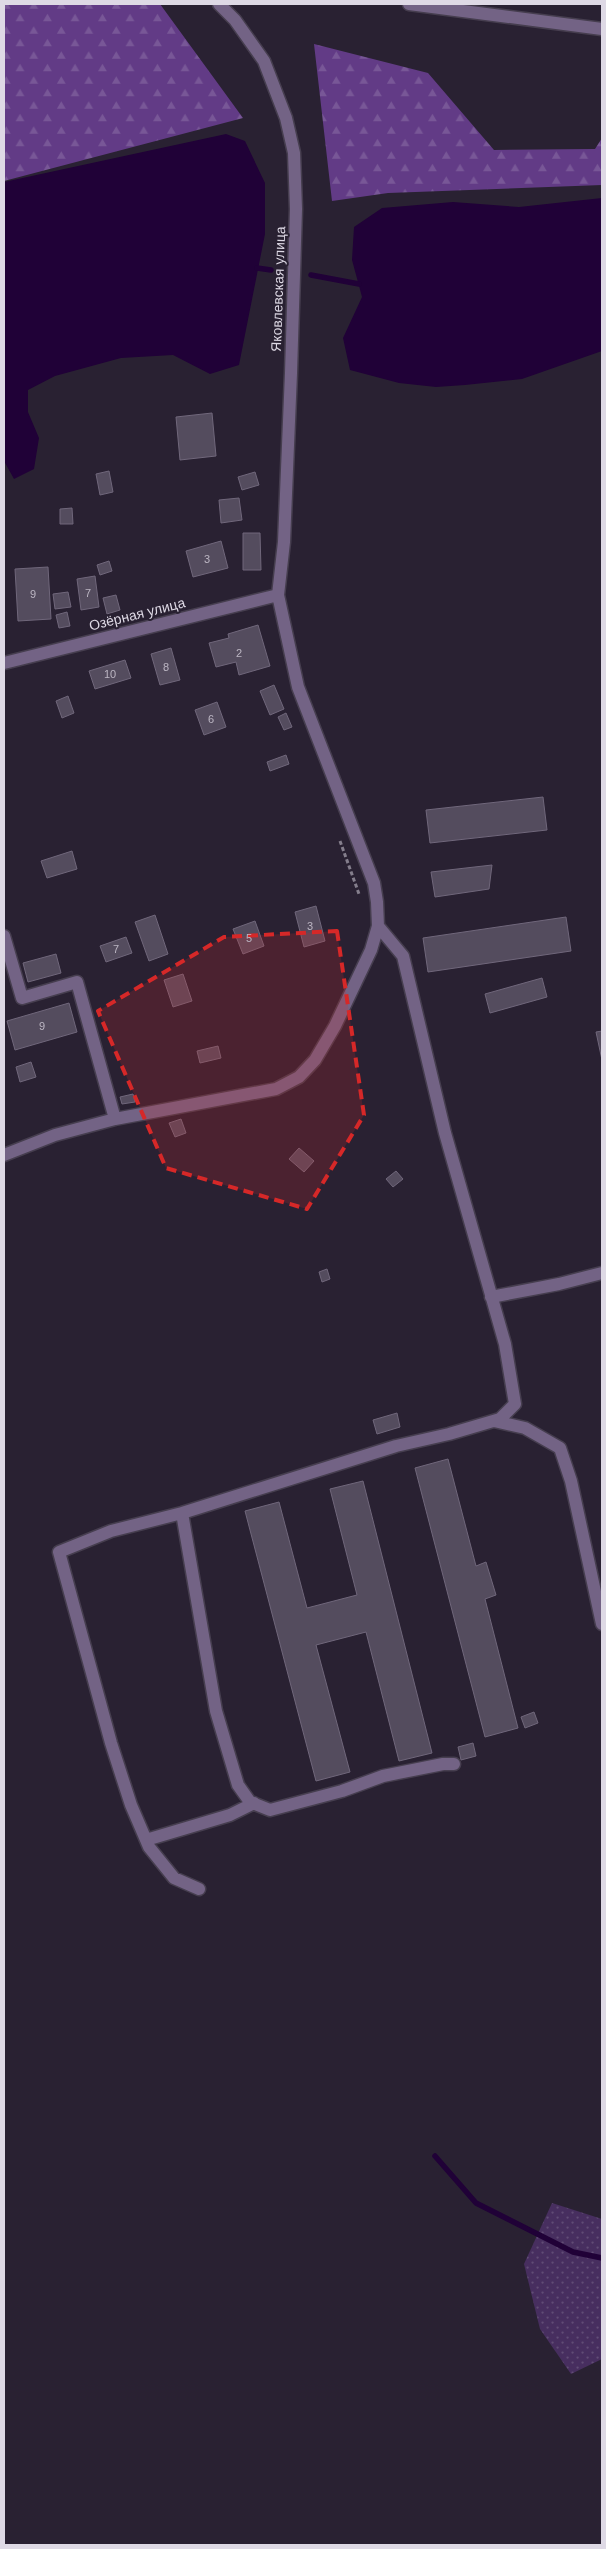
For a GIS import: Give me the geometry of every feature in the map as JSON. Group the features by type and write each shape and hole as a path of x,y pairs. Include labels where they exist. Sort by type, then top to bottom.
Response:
{"street":[{"name":"Яковлевская улица","path":"219,4 235,20 264,61 286,118 294,153 296,209 290,393 284,542 278,596 298,687 374,883 378,926"},
{"path":"409,4 602,29"},
{"name":"Озёрная улица","path":"4,663 278,596"},
{"path":"4,1154 55,1136 115,1119 276,1089 299,1078 315,1060 335,1026 371,950 378,926"},
{"path":"199,1889 174,1878 146,1840 131,1805 111,1743 59,1552 111,1530 182,1513 396,1446 494,1421 515,1404 505,1344 445,1133 402,956 378,926"},
{"path":"4,936 22,998 77,982 115,1119"},
{"path":"491,1297 559,1284 602,1273"},
{"path":"494,1421 525,1428 560,1448 571,1480 602,1624"},
{"path":"182,1513 216,1711 238,1785 250,1802 270,1810 342,1791 383,1776 443,1764 454,1764"},
{"path":"146,1840 230,1814 254,1804"}],"highlighted area":[{"path":"337,931 364,1115 307,1209 166,1168 98,1011 224,937"}],"shaded area":[{"path":"226,134 245,141 265,183 265,234 239,365 210,374 173,355 121,358 55,376 28,390 28,412 39,438 34,469 14,479 4,461 4,182"},
{"path":"602,198 602,351 522,379 465,385 436,387 399,383 350,370 343,338 362,297 352,260 354,227 382,208 453,202 519,207"},
{"path":"552,2203 602,2219 602,2359 571,2374 540,2329 524,2264"}],"green space":[{"path":"4,4 160,4 243,118 4,181"},
{"path":"314,44 428,73 494,150 595,149 602,138 602,185 388,193 332,201"}],"building":[{"path":"212,413 216,456 180,460 176,417"},
{"path":"109,471 113,492 100,495 96,474"},
{"path":"255,472 259,485 242,490 238,477"},
{"path":"239,498 242,520 221,523 219,500"},
{"path":"72,508 73,524 60,524 60,509"},
{"path":"243,533 260,533 261,570 243,570"},
{"path":"221,541 228,568 193,577 186,551"},
{"path":"109,561 112,571 100,575 97,565"},
{"path":"48,567 51,619 18,621 15,569"},
{"path":"95,576 99,607 81,610 77,579"},
{"path":"68,592 71,607 55,609 53,594"},
{"path":"116,595 120,610 107,614 103,598"},
{"path":"67,612 70,626 59,628 56,615"},
{"path":"258,625 270,666 239,675 236,662 216,667 209,643 229,638 228,634"},
{"path":"171,648 180,680 160,685 151,654"},
{"path":"125,660 131,678 95,689 89,671"},
{"path":"274,685 284,709 270,715 260,691"},
{"path":"68,696 74,713 62,718 56,701"},
{"path":"217,702 226,727 204,735 195,710"},
{"path":"286,713 292,727 284,730 278,717"},
{"path":"286,755 289,764 270,771 267,762"},
{"path":"543,797 547,830 430,843 426,810"},
{"path":"72,851 77,869 47,878 41,861"},
{"path":"492,865 489,889 435,897 431,872"},
{"path":"316,906 325,941 304,947 295,912"},
{"path":"155,915 168,954 149,961 135,922"},
{"path":"566,917 571,951 428,972 423,938"},
{"path":"255,921 264,946 243,954 233,929"},
{"path":"126,937 132,953 106,962 100,946"},
{"path":"56,954 61,973 28,982 23,963"},
{"path":"183,974 192,1001 173,1007 164,980"},
{"path":"542,978 547,997 490,1013 485,994"},
{"path":"69,1003 77,1032 15,1050 7,1021"},
{"path":"602,1031 602,1060 596,1032"},
{"path":"218,1046 221,1058 200,1063 197,1051"},
{"path":"31,1062 36,1077 20,1082 16,1067"},
{"path":"133,1094 135,1102 122,1104 120,1097"},
{"path":"181,1119 186,1133 175,1137 169,1123"},
{"path":"299,1148 314,1161 304,1172 289,1159"},
{"path":"396,1171 403,1179 393,1187 386,1179"},
{"path":"327,1269 330,1279 322,1282 319,1272"},
{"path":"397,1413 400,1427 377,1434 373,1420"},
{"path":"448,1459 476,1566 486,1562 496,1595 485,1599 518,1728 485,1737 415,1468"},
{"path":"363,1481 432,1753 399,1761 366,1632 316,1645 350,1772 316,1781 245,1511 279,1502 307,1608 357,1595 330,1489"},
{"path":"534,1712 538,1723 525,1728 521,1717"},
{"path":"473,1743 476,1756 461,1760 458,1747"}],"waterway":[{"path":"257,268 271,270"},
{"path":"311,275 359,284"},
{"path":"435,2156 476,2203 573,2252 602,2258"}]}
